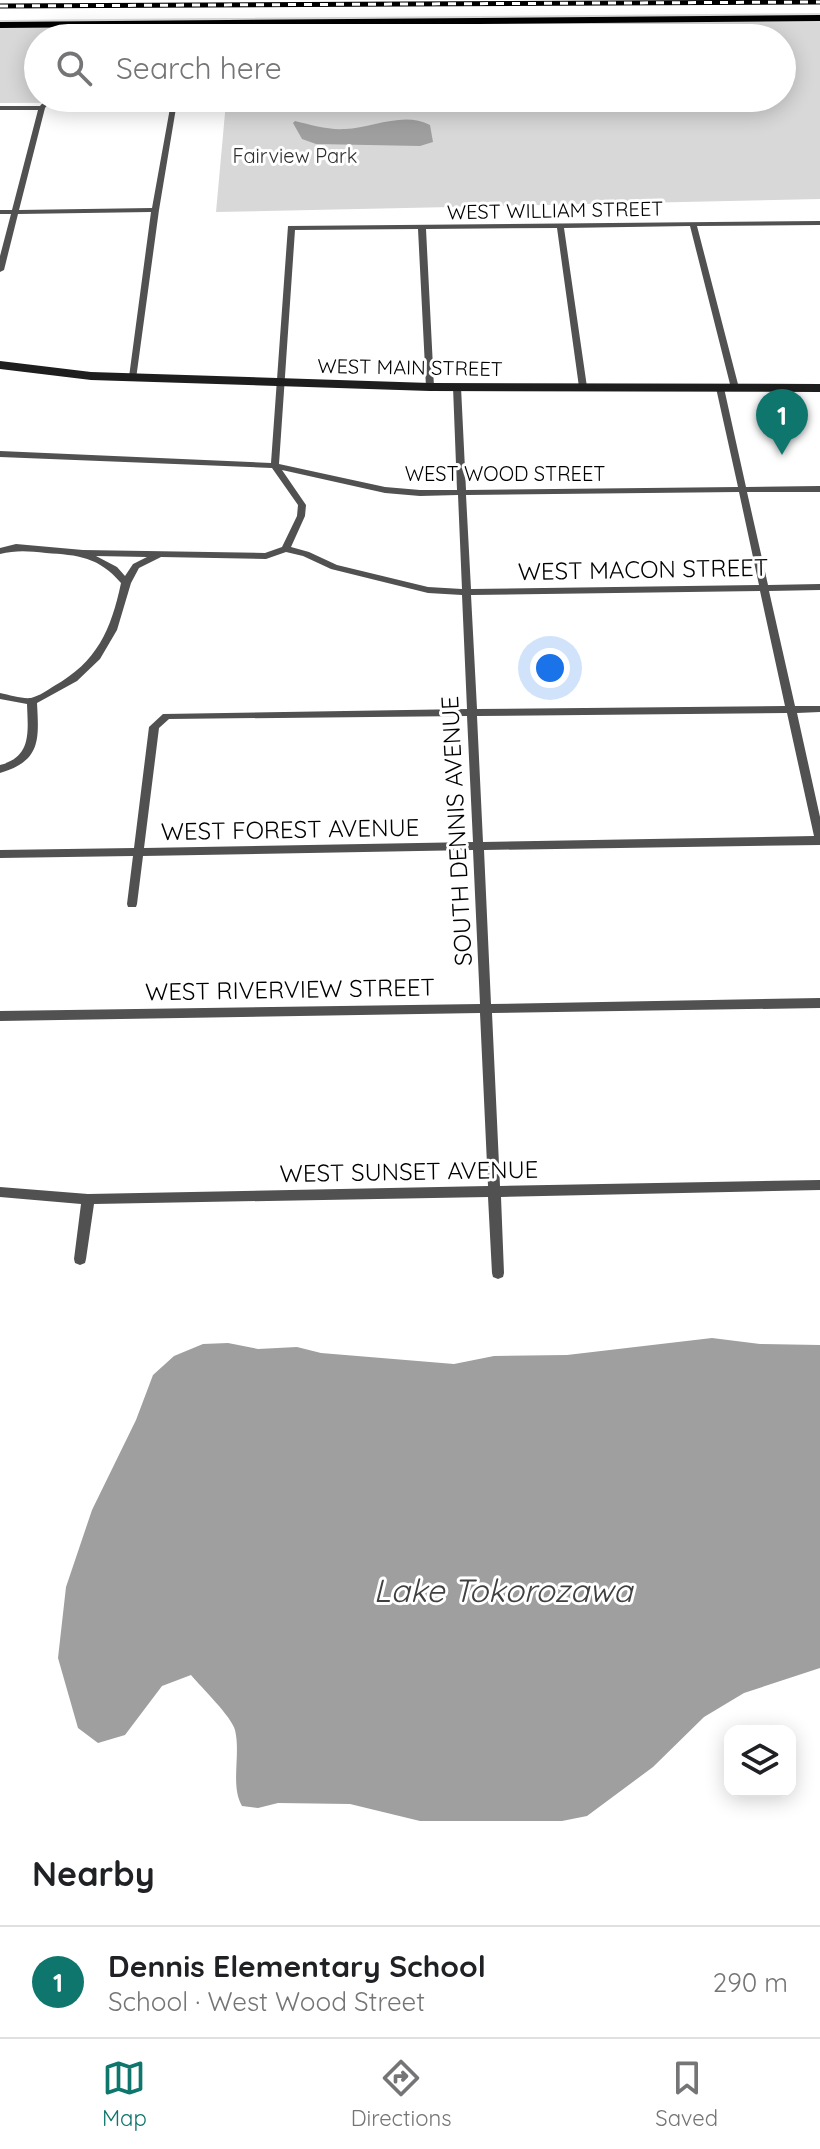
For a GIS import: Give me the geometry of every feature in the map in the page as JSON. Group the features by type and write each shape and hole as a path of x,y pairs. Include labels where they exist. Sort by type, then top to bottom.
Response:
{"main road":[{"path":"0,22 820,15"}],"street":[{"path":"0,108 24,108"},
{"path":"0,270 41,112"},
{"path":"133,377 155,210 172,112"},
{"path":"0,212 155,210"},
{"name":"WEST WILLIAM STREET","path":"280,382 291,228 820,223"},
{"path":"693,224 735,388"},
{"path":"560,225 583,387"},
{"path":"422,227 430,387"},
{"name":"WEST MAIN STREET","path":"0,365 133,377 430,387 820,388"},
{"path":"0,544 83,553 266,556 286,549 301,516 302,505 275,466 280,382"},
{"name":"SOUTH DENNIS AVENUE","path":"457,387 498,1273"},
{"path":"720,388 820,841"},
{"name":"WEST WOOD STREET","path":"0,454 275,466 394,491 820,489"},
{"path":"0,551 16,547"},
{"name":"WEST MACON STREET","path":"286,549 334,567 428,590 820,587"},
{"path":"83,553 114,569 126,583"},
{"path":"0,696 32,701 74,680 94,663 120,615 126,583 136,566 162,554"},
{"path":"0,769 22,762 30,752 32,701"},
{"path":"132,904 154,727 158,720 178,714 820,709"},
{"name":"WEST FOREST AVENUE","path":"0,854 820,841"},
{"name":"WEST RIVERVIEW STREET","path":"0,1016 820,1003"},
{"name":"WEST SUNSET AVENUE","path":"0,1192 88,1199 820,1185"},
{"path":"80,1259 88,1199"}],"green space":[{"name":"Fairview Park","path":"820,21 820,199 216,212 225,112 796,112 796,24 469,24"},
{"name":"Fairview Park","path":"0,28 24,28 24,103 0,103"}],"water":[{"path":"399,120 420,121 430,125 433,142 420,146 316,144 302,139 293,123 338,129"},
{"name":"Lake Tokorozawa","path":"712,1338 760,1344 820,1345 820,1668 744,1693 704,1717 653,1767 587,1816 562,1821 420,1821 350,1804 242,1806 237,1789 237,1749 233,1724 191,1675 162,1686 125,1735 98,1743 78,1728 58,1658 66,1587 92,1510 136,1420 153,1375 174,1356 203,1344 228,1343 258,1349 297,1347 321,1353 454,1364 494,1356 567,1355"}],"railway":[{"path":"0,6 820,2"}],"place":[{"name":"Dennis Elementary School","path":"782,455"}]}
